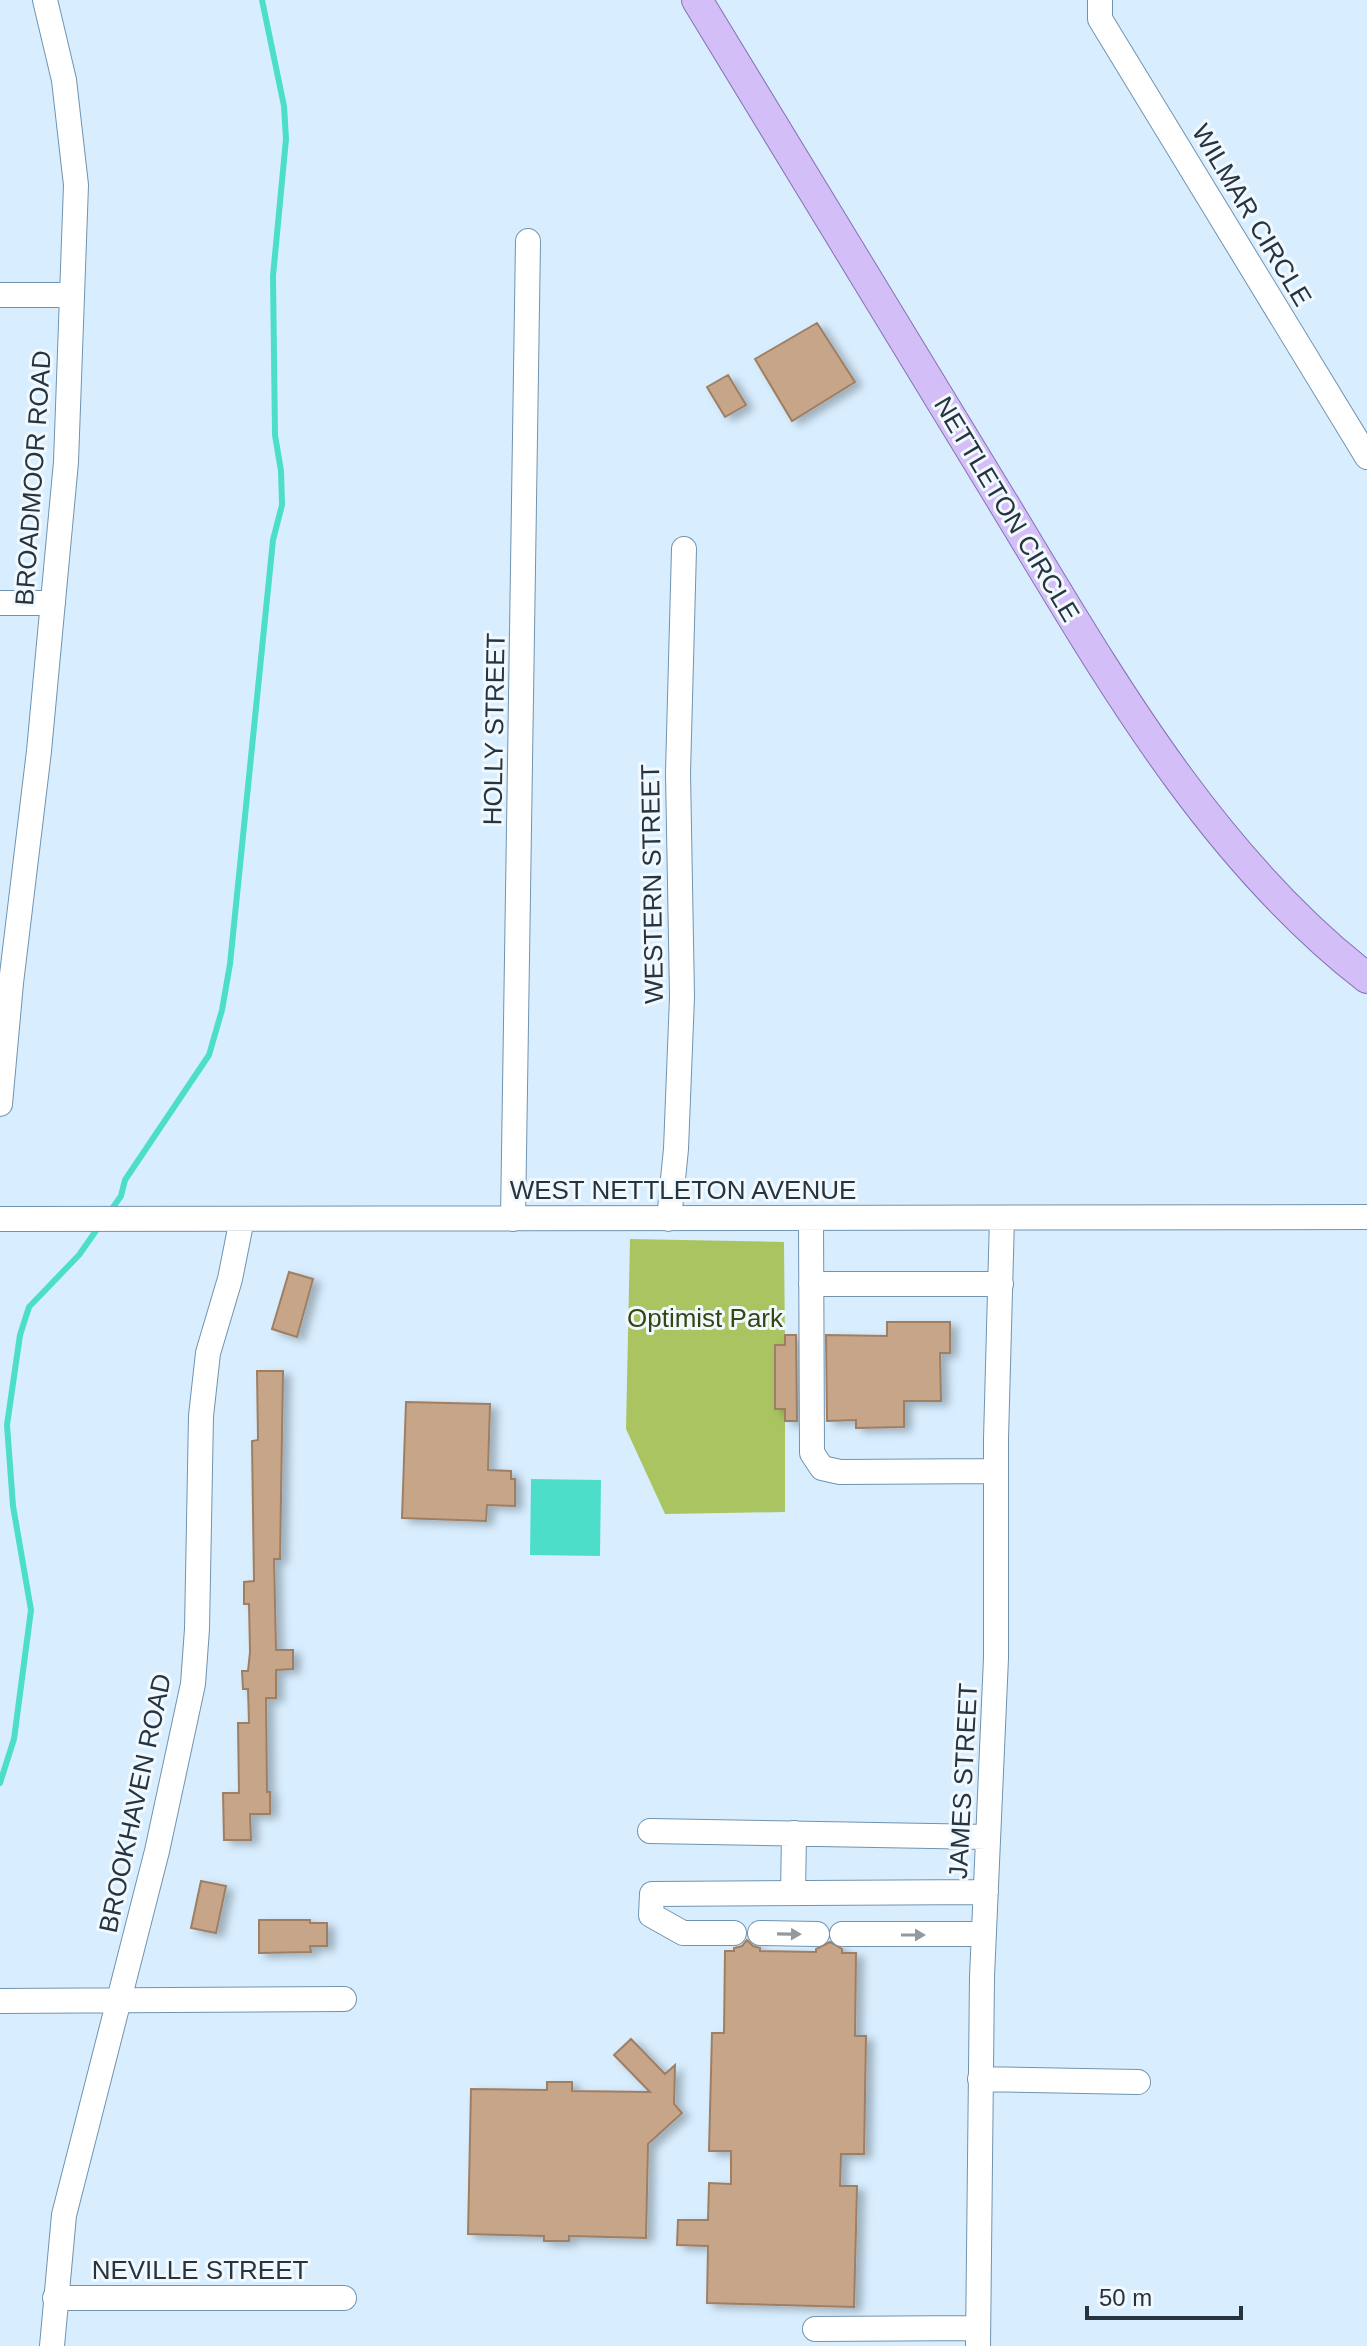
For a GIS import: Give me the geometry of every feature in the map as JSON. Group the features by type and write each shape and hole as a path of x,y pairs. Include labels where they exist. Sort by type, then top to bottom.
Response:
{"main road":[{"name":"NETTLETON CIRCLE","path":"697,0 1104,668 1193,799 1243,861 1328,948 1367,978"}],"street":[{"name":"BROADMOOR ROAD","path":"0,1104 10,910 53,603 66,462 76,185 64,80 45,0"},
{"name":"WILMAR CIRCLE","path":"1100,0 1100,19 1367,457"},
{"name":"HOLLY STREET","path":"513,1219 528,241"},
{"path":"0,295 72,295"},
{"name":"WESTERN STREET","path":"669,1219 677,1135 682,997 678,773 684,549"},
{"path":"0,603 53,603"},
{"name":"WEST NETTLETON AVENUE","path":"0,1219 1367,1217"},
{"path":"811,1218 812,1453 822,1468 840,1472 996,1471"},
{"name":"JAMES STREET","path":"978,2337 980,2079 996,1658 996,1471 1002,1218"},
{"name":"BROOKHAVEN ROAD","path":"52,2346 64,2215 157,1851 193,1684 201,1416 208,1353 230,1279 242,1219"},
{"path":"811,1284 1001,1284"},
{"path":"650,1831 988,1837"},
{"path":"793,1893 794,1833"},
{"path":"734,1933 683,1933 651,1915 652,1894 986,1892"},
{"path":"760,1933 817,1934"},
{"path":"842,1934 984,1934"},
{"path":"0,2001 344,1999"},
{"path":"980,2079 1138,2082"},
{"name":"NEVILLE STREET","path":"55,2298 344,2298"},
{"path":"815,2329 978,2337"}],"green space":[{"name":"Optimist Park","path":"630,1239 784,1242 785,1345 775,1346 775,1408 785,1409 785,1512 665,1514 626,1429"}],"shaded area":[{"path":"531,1479 601,1480 600,1556 530,1555"}],"building":[{"path":"817,323 855,382 792,421 755,359"},
{"path":"728,375 746,405 725,417 707,387"},
{"path":"289,1272 313,1279 297,1337 272,1329"},
{"path":"887,1322 950,1322 950,1353 940,1353 941,1401 904,1401 904,1427 856,1428 856,1420 827,1421 826,1335 887,1336"},
{"path":"785,1335 796,1335 797,1421 785,1421 785,1409 775,1409 775,1345 785,1345"},
{"path":"257,1371 283,1371 280,1559 274,1559 276,1650 293,1650 293,1669 276,1670 276,1698 266,1698 270,1814 250,1814 251,1840 224,1840 223,1793 239,1793 238,1723 249,1723 248,1689 243,1689 242,1671 248,1671 250,1652 249,1604 244,1604 244,1582 254,1581 252,1441 258,1440"},
{"path":"406,1402 490,1404 488,1470 511,1471 511,1479 515,1479 515,1506 487,1505 486,1521 402,1518"},
{"path":"201,1881 226,1886 216,1933 191,1928"},
{"path":"259,1920 327,1923 327,1946 310,1946 311,1952 259,1953"},
{"path":"747,1940 760,1951 816,1952 816,1949 830,1942 842,1949 842,1953 856,1953 855,2036 866,2036 864,2154 841,2154 840,2186 857,2186 854,2307 707,2303 708,2246 677,2245 678,2220 708,2220 709,2183 731,2184 731,2151 709,2151 712,2033 724,2033 725,1951 734,1951"},
{"path":"631,2039 665,2074 675,2065 674,2104 682,2113 648,2144 646,2238 569,2236 569,2241 544,2241 544,2236 468,2234 471,2089 547,2090 547,2082 572,2082 572,2091 650,2092 614,2055"}],"waterway":[{"path":"109,1213 121,1196 125,1180 209,1055 222,1010 230,964 273,540 282,505 275,435 273,276 286,139 284,106 262,0"},
{"path":"0,1783 14,1739 31,1610 13,1506 7,1425 20,1335 29,1307 79,1255 100,1225"}]}
